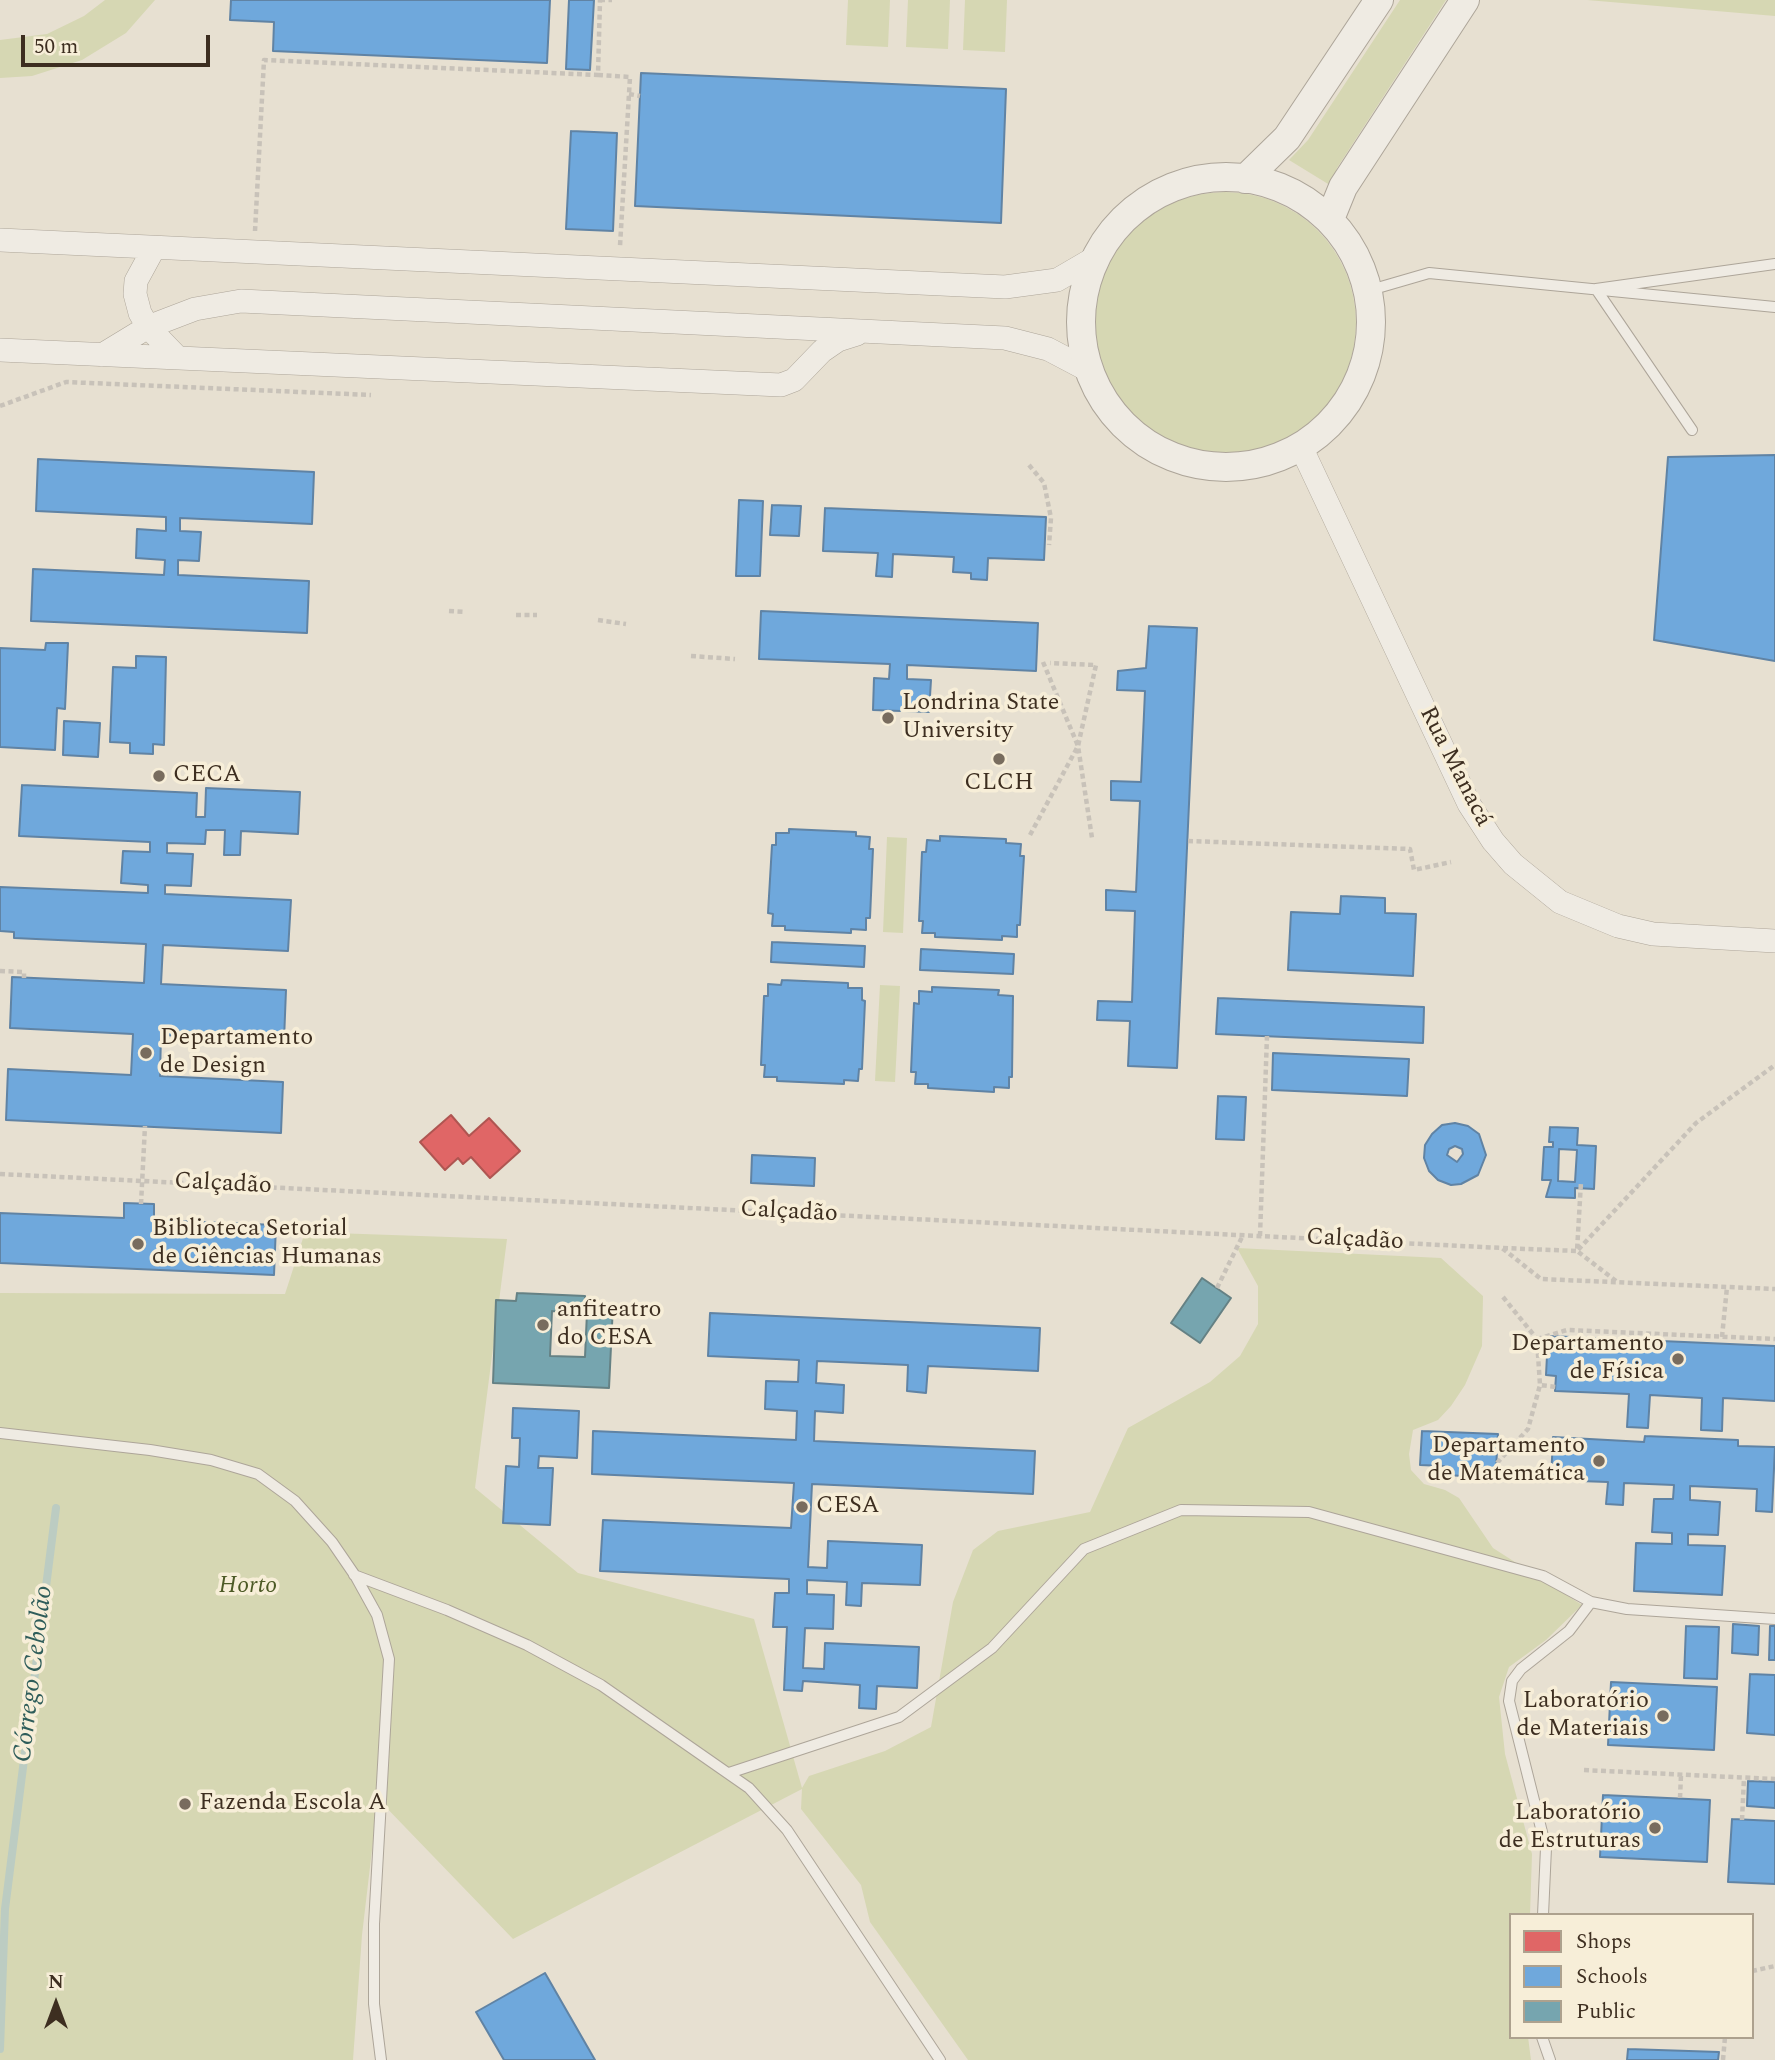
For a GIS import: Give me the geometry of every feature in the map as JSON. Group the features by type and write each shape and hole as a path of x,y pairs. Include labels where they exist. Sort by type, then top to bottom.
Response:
{"street":[{"path":"1245,179 1287,138 1379,0"},
{"path":"1330,219 1343,187 1465,0"},
{"path":"1227,176 1269,183 1308,202 1330,219 1362,268 1371,307 1370,348 1357,387 1334,421 1301,447 1257,465 1209,467 1163,454 1123,427 1095,388 1086,369 1080,344 1081,298 1093,259 1116,225 1147,199 1185,182 1227,176"},
{"path":"0,240 1004,287 1032,286 1057,280 1093,259"},
{"path":"154,248 136,281 135,294 148,327 178,358"},
{"path":"102,355 148,327 195,309 241,301 1005,338 1048,349 1086,369"},
{"path":"0,350 781,385 794,380 822,351 838,340 867,331"},
{"name":"Rua Manacá","path":"1301,447 1469,804 1493,841 1513,864 1560,902 1618,926 1653,934 1775,941"}],"lane":[{"path":"1596,289 1775,264"},
{"path":"1367,291 1429,273 1775,307"},
{"path":"1596,289 1692,430"},
{"path":"0,1433 150,1450 211,1460 258,1474 295,1501 332,1542 354,1575 377,1615 389,1659 374,1924 374,2004 381,2060"},
{"path":"729,1773 899,1717 992,1648 1084,1549 1181,1510 1309,1512 1543,1576 1591,1602 1627,1609 1775,1619"},
{"path":"354,1575 447,1610 540,1652 601,1685 749,1788 787,1830 940,2060"},
{"path":"1543,1913 1546,1848 1513,1726 1510,1691 1512,1681 1521,1669 1569,1631 1591,1602"},
{"path":"1543,2039 1550,2060"}],"path":[{"path":"598,75 600,0 612,0"},
{"path":"249,240 254,234 264,60 598,75 630,77 619,257"},
{"path":"629,94 640,96"},
{"path":"0,406 66,382 371,395"},
{"path":"1029,464 1044,482 1051,518 1049,545"},
{"path":"449,611 465,612"},
{"path":"516,615 537,615"},
{"path":"598,620 626,624"},
{"path":"691,656 735,659"},
{"path":"1043,662 1078,746 1092,838"},
{"path":"1030,835 1078,746 1096,665 1050,663"},
{"path":"1188,841 1410,849 1415,870 1451,862"},
{"path":"0,971 24,972 24,978"},
{"path":"1260,1236 1267,1036"},
{"path":"1577,1251 1696,1123 1775,1065"},
{"path":"141,1203 145,1126"},
{"name":"Calçadão","path":"0,1174 1577,1251"},
{"path":"1577,1251 1581,1182"},
{"path":"1217,1288 1243,1235"},
{"path":"1502,1248 1541,1279 1775,1290"},
{"path":"1577,1251 1617,1282"},
{"path":"1722,1337 1727,1287"},
{"path":"1497,1463 1528,1429 1539,1385 1537,1339 1503,1297"},
{"path":"1537,1339 1567,1330 1775,1339"},
{"path":"1539,1385 1556,1387"},
{"path":"1584,1770 1775,1779"},
{"path":"1680,1798 1681,1775"},
{"path":"1742,1820 1744,1778"},
{"path":"1754,1971 1775,1966"},
{"path":"1723,2060 1724,2039"}],"green space":[{"path":"105,0 155,0 126,33 82,60 32,76 0,78 0,40 47,34 84,16"},
{"path":"848,0 890,0 888,47 846,45"},
{"path":"908,0 950,0 948,49 906,47"},
{"path":"965,0 1007,0 1005,52 963,50"},
{"path":"1400,0 1446,0 1337,168 1333,187 1289,160 1308,140"},
{"path":"1587,0 1775,0 1775,16"},
{"path":"1225,192 1275,202 1298,214 1326,240 1346,273 1356,323 1346,373 1334,396 1308,424 1275,444 1225,454 1175,444 1152,432 1124,406 1104,373 1094,323 1104,273 1116,250 1142,222 1175,202"},
{"path":"887,837 907,838 903,933 883,932"},
{"path":"880,985 900,986 895,1082 875,1081"},
{"name":"Horto","path":"305,1232 507,1239 475,1488 578,1573 754,1619 802,1788 809,1776 885,1751 931,1727 953,1602 973,1550 998,1531 1090,1512 1128,1428 1210,1382 1240,1356 1258,1324 1258,1286 1237,1248 1441,1258 1483,1296 1482,1346 1465,1385 1451,1406 1438,1420 1413,1430 1409,1454 1411,1470 1424,1484 1445,1490 1459,1498 1493,1548 1582,1605 1546,1640 1509,1667 1499,1697 1505,1754 1532,1854 1530,1913 1509,1913 1509,2039 1528,2039 1531,2060 968,2060 870,1922 861,1885 801,1809 802,1789 513,1939 378,1799 362,1935 353,2060 0,2060 0,1293 285,1294"}],"building: Shops":[{"path":"451,1115 469,1136 489,1118 520,1151 490,1178 471,1157 463,1164 458,1158 445,1170 420,1142"}],"building: Schools":[{"path":"231,0 550,0 547,63 273,51 274,22 230,20"},
{"path":"569,0 594,0 590,70 566,69"},
{"path":"641,73 1006,89 1001,223 635,206"},
{"path":"571,131 617,133 613,231 566,229"},
{"path":"1775,455 1775,661 1654,640 1668,457"},
{"path":"38,459 314,472 312,524 180,518 180,531 201,532 199,561 178,560 178,575 309,581 307,633 31,621 33,569 164,575 165,560 136,558 137,529 166,531 166,517 36,511"},
{"path":"739,500 763,501 760,576 736,576"},
{"path":"772,505 801,506 799,536 770,535"},
{"path":"825,508 1046,517 1044,560 988,558 987,580 971,579 971,573 953,572 954,557 893,554 892,577 876,576 878,553 823,551"},
{"path":"761,611 1038,623 1036,671 907,665 907,679 931,680 929,712 873,710 874,678 889,679 890,664 759,659"},
{"path":"1149,626 1197,628 1177,1068 1128,1066 1130,1021 1097,1020 1098,1001 1132,1002 1135,911 1106,910 1106,890 1136,892 1140,801 1111,800 1111,781 1141,782 1145,691 1117,690 1118,671 1146,668"},
{"path":"46,643 68,643 65,709 57,708 55,750 0,747 0,648 45,650"},
{"path":"136,656 166,657 164,745 153,744 153,754 130,753 130,743 110,742 113,667 136,668"},
{"path":"64,721 100,723 98,757 63,755"},
{"path":"22,785 197,793 196,817 205,817 206,788 300,792 298,834 241,831 240,855 224,855 225,830 206,830 205,844 167,843 167,853 193,854 191,886 165,885 165,894 291,900 288,951 163,945 161,984 286,990 284,1040 161,1035 160,1076 283,1082 281,1133 6,1120 8,1069 131,1075 133,1034 10,1028 12,977 144,983 146,944 14,938 14,932 0,931 0,887 148,893 148,885 121,883 123,851 150,852 150,842 19,836"},
{"path":"789,829 856,832 856,836 870,837 869,849 873,849 870,918 866,918 866,930 851,929 851,933 785,930 785,926 772,926 773,914 768,913 772,845 776,845 776,833 789,833"},
{"path":"940,836 1006,839 1006,843 1021,844 1020,856 1024,856 1017,937 1002,936 1002,940 935,937 935,933 922,933 923,921 919,921 922,852 926,852 927,840 940,841"},
{"path":"1341,896 1385,898 1385,913 1416,914 1413,976 1288,970 1291,912 1340,914"},
{"path":"772,942 865,946 864,967 771,962"},
{"path":"921,949 1014,954 1013,974 920,970"},
{"path":"782,980 848,983 848,988 862,988 862,1000 865,1001 862,1069 859,1069 858,1081 844,1080 844,1084 777,1081 777,1077 764,1077 765,1065 761,1065 764,996 768,996 768,984 781,985"},
{"path":"932,987 999,990 998,995 1013,996 1012,1077 1009,1077 1009,1088 994,1087 994,1092 928,1088 928,1084 915,1084 916,1072 911,1072 914,1003 919,1004 919,991 932,992"},
{"path":"1218,998 1424,1007 1423,1043 1216,1034"},
{"path":"1273,1053 1409,1059 1407,1096 1272,1090"},
{"path":"1218,1096 1246,1097 1244,1140 1216,1139"},
{"path":"1455,1123 1468,1126 1479,1134 1486,1155 1478,1175 1461,1184 1451,1185 1438,1180 1429,1171 1424,1158 1425,1145 1442,1125","holes":["1455,1146 1462,1149 1463,1154 1457,1162 1447,1155 1449,1149"]},
{"path":"1550,1127 1578,1128 1577,1145 1596,1146 1594,1189 1575,1188 1575,1198 1546,1197 1551,1180 1542,1180 1544,1147 1553,1147 1553,1142 1549,1142","holes":["1559,1149 1577,1150 1575,1182 1558,1181"]},
{"path":"752,1155 815,1158 814,1186 751,1183"},
{"name":"Biblioteca Setorial de Ciências Humanas","path":"124,1203 154,1204 154,1220 276,1225 274,1275 0,1263 0,1213 124,1218"},
{"name":"CESA","path":"710,1313 1040,1328 1038,1371 928,1366 926,1393 907,1391 908,1365 817,1361 816,1383 844,1385 843,1413 815,1411 814,1441 1035,1451 1033,1494 812,1484 808,1567 827,1568 828,1541 922,1545 920,1585 862,1583 861,1606 846,1605 847,1582 807,1580 807,1594 834,1595 833,1629 805,1628 803,1668 824,1669 825,1643 919,1647 917,1688 877,1686 876,1709 859,1708 860,1685 803,1681 802,1691 784,1690 787,1627 773,1627 775,1593 789,1593 789,1579 600,1571 603,1520 791,1528 794,1483 592,1474 593,1431 796,1440 797,1411 765,1409 766,1381 798,1382 799,1360 708,1356"},
{"path":"1548,1336 1775,1346 1775,1401 1723,1398 1722,1431 1701,1430 1702,1398 1650,1395 1648,1428 1627,1427 1629,1394 1555,1391 1556,1376 1546,1375"},
{"path":"513,1408 579,1411 577,1458 539,1456 538,1468 553,1468 550,1525 503,1523 506,1466 519,1467 520,1438 512,1438"},
{"path":"1422,1431 1498,1434 1496,1469 1466,1467 1465,1476 1443,1475 1444,1466 1420,1465"},
{"path":"1645,1436 1738,1440 1738,1446 1775,1447 1772,1512 1756,1511 1757,1489 1690,1486 1690,1500 1720,1502 1718,1535 1688,1534 1688,1545 1725,1546 1722,1595 1634,1591 1636,1543 1672,1544 1672,1533 1652,1532 1654,1499 1673,1499 1674,1485 1624,1483 1623,1505 1606,1504 1608,1482 1551,1480 1553,1437 1644,1442"},
{"path":"1733,1624 1759,1626 1758,1655 1732,1653"},
{"path":"1686,1626 1719,1627 1717,1679 1684,1678"},
{"path":"1770,1626 1775,1626 1775,1660 1769,1660"},
{"path":"1750,1674 1775,1675 1775,1735 1747,1733"},
{"name":"Laboratório de Materiais","path":"1611,1682 1717,1687 1714,1750 1608,1745"},
{"path":"1748,1781 1775,1782 1775,1808 1747,1806"},
{"name":"Laboratório de Estruturas","path":"1603,1795 1710,1800 1707,1862 1600,1857"},
{"path":"1732,1819 1775,1821 1775,1884 1728,1882"},
{"path":"545,1973 595,2060 504,2060 476,2012"},
{"path":"1628,2049 1719,2052 1718,2060 1627,2060"}],"building: Public":[{"path":"1202,1278 1231,1298 1200,1343 1171,1323"},
{"path":"517,1293 585,1296 585,1304 613,1305 609,1388 493,1383 496,1300 516,1301","holes":["552,1311 587,1312 585,1357 550,1356"]}],"waterway":[{"name":"Córrego Cebolão","path":"0,2049 5,1909 56,1508"}],"place":[{"name":"Londrina State University","path":"888,718"},
{"name":"CLCH","path":"999,759"},
{"name":"CECA","path":"159,776"},
{"name":"Departamento de Design","path":"146,1053"},
{"name":"Biblioteca Setorial de Ciências Humanas","path":"138,1244"},
{"name":"anfiteatro do CESA","path":"543,1325"},
{"name":"Departamento de Física","path":"1678,1359"},
{"name":"Departamento de Matemática","path":"1599,1461"},
{"name":"CESA","path":"802,1507"},
{"name":"Laboratório de Materiais","path":"1663,1716"},
{"name":"Fazenda Escola A","path":"185,1804"},
{"name":"Laboratório de Estruturas","path":"1655,1828"}]}
